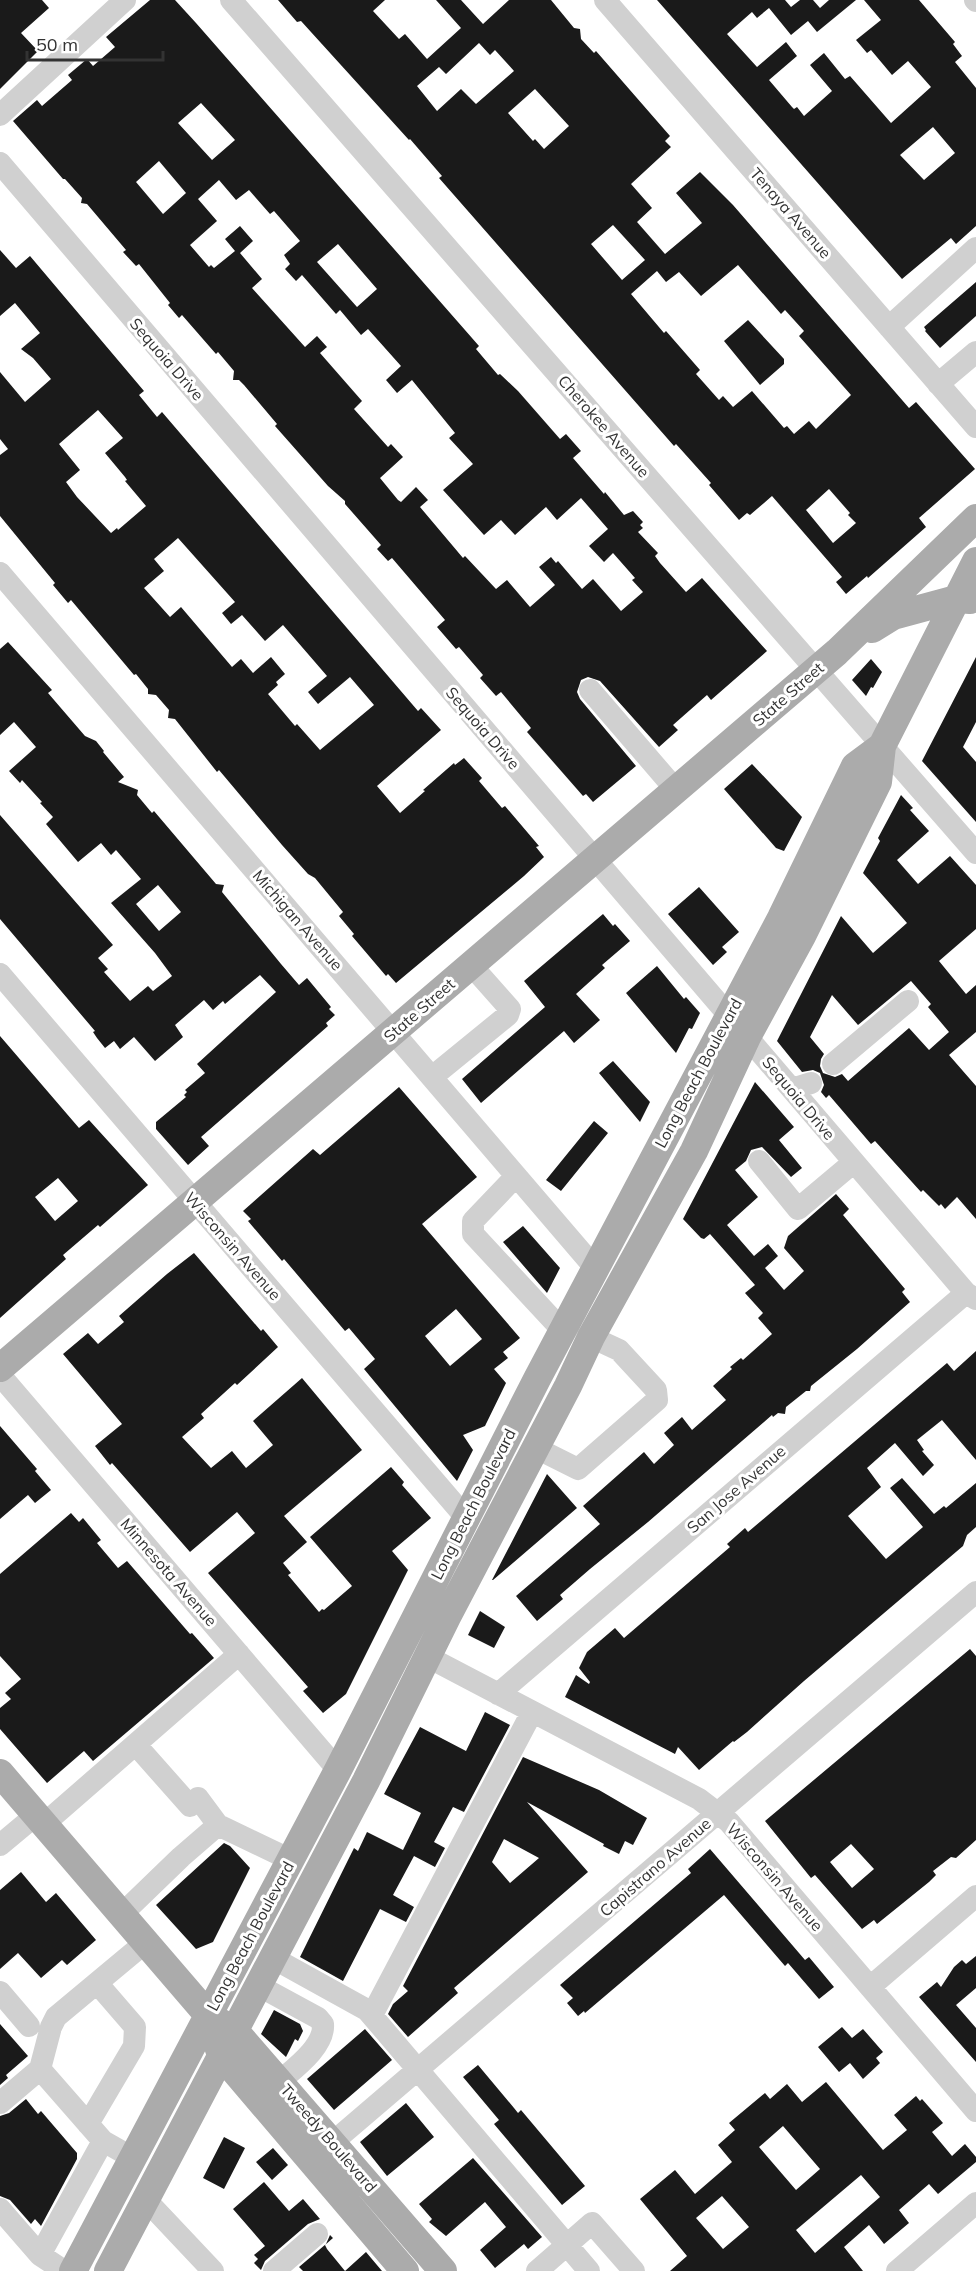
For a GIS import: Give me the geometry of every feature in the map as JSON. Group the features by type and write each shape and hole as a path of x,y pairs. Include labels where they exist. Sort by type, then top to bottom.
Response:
{"main road":[{"name":"State Street","path":"0,1368 837,652 976,518"},
{"name":"Long Beach Boulevard","path":"73,2271 291,1860 537,1379 781,918 855,766 882,746 966,600 976,561"},
{"name":"State Street","path":"837,652 893,616 966,600"},
{"name":"Long Beach Boulevard","path":"110,2270 366,1782 447,1617 536,1448 591,1337 694,1150 747,1037 802,936 878,782 882,746"},
{"path":"447,1617 442,1599 473,1537 472,1526 466,1519"},
{"name":"Tweedy Boulevard","path":"1,1775 208,2015 235,2031 285,2077 333,2142 443,2271"},
{"name":"Tweedy Boulevard","path":"208,2015 221,2055 405,2271"}],"street":[{"path":"0,115 124,0"},
{"name":"Cherokee Avenue","path":"231,0 976,853"},
{"name":"Tenaya Avenue","path":"605,0 976,427"},
{"name":"Sequoia Drive","path":"0,163 747,1037 801,1086 854,1162 971,1296"},
{"path":"889,327 976,248"},
{"path":"938,384 976,352"},
{"name":"Michigan Avenue","path":"0,573 595,1268"},
{"path":"590,690 676,790"},
{"path":"432,1077 508,1015 510,1009 471,965"},
{"name":"Wisconsin Avenue","path":"0,974 466,1519"},
{"path":"833,1064 908,1001"},
{"path":"759,1161 798,1209 854,1162"},
{"path":"516,1176 473,1221 473,1234 563,1331"},
{"name":"San Jose Avenue","path":"498,1694 971,1296"},
{"path":"536,1448 578,1469 657,1400 656,1390 619,1350 591,1337"},
{"name":"Minnesota Avenue","path":"0,1375 338,1770"},
{"name":"Capistrano Avenue","path":"333,2142 976,1592"},
{"path":"0,1845 40,1820 136,1744 239,1654"},
{"name":"Wisconsin Avenue","path":"428,1657 699,1799 729,1822 976,2111"},
{"path":"372,2015 532,1712"},
{"path":"136,1744 190,1806 198,1798 218,1826 291,1860"},
{"path":"122,1914 181,1857 218,1826"},
{"path":"870,1987 976,1896"},
{"path":"0,2103 40,2069 51,2027 56,2018 146,1942"},
{"path":"273,1958 367,2010 589,2271"},
{"path":"88,2124 134,2046 135,2027 97,1983"},
{"path":"259,1986 318,2018 323,2024 324,2031 310,2054 285,2077"},
{"path":"0,1992 29,2025"},
{"path":"40,2069 103,2141 133,2158"},
{"path":"40,2255 103,2141"},
{"path":"146,2200 213,2271"},
{"path":"897,2271 976,2203"},
{"path":"0,2209 40,2255 64,2271"},
{"path":"537,2271 592,2223 634,2271"},
{"path":"274,2271 318,2234"}],"building":[{"path":"0,0 42,0 49,8 21,33 38,51 0,89"},
{"path":"150,0 175,0 479,346 476,349 498,375 500,374 518,391 560,439 566,434 581,451 573,458 604,494 605,492 624,515 633,511 643,522 640,525 643,528 638,532 658,553 655,556 660,563 686,592 702,578 767,651 711,700 707,695 673,725 678,730 659,747 600,681 588,677 581,680 577,692 580,699 636,766 593,802 586,794 583,796 527,732 531,728 501,692 496,696 480,678 483,675 459,647 456,649 437,627 445,620 392,558 388,561 377,549 381,545 345,504 345,501 328,486 275,426 277,424 244,385 239,380 233,380 234,371 218,352 216,354 182,315 179,318 139,264 136,266 123,252 126,250 87,204 81,203 82,198 13,121 37,100 42,106 72,80 68,75 87,59 93,66 115,47 106,37","holes":["201,103 235,140 212,160 178,123","159,161 186,193 163,214 136,182","219,180 236,200 249,190 270,214 274,211 300,241 284,255 290,264 285,269 296,281 302,275 336,314 340,310 361,335 368,329 401,366 386,380 397,393 412,380 455,433 449,438 473,464 443,490 484,535 501,520 515,535 546,507 557,520 581,498 608,529 589,546 604,562 613,553 635,578 632,580 643,592 621,611 593,579 582,589 558,561 556,563 551,557 539,567 555,585 530,607 507,580 496,589 465,556 463,558 420,507 428,500 416,487 401,502 380,478 403,457 391,444 388,447 354,409 362,401 320,353 327,347 317,336 305,347 252,288 262,279 240,253 253,241 240,226 225,239 235,251 214,268 211,265 209,267 190,245 217,221 198,199","338,244 377,289 357,307 317,262"]},
{"path":"278,0 385,0 373,11 399,39 405,34 427,59 461,28 436,0 461,0 483,24 509,0 551,0 574,28 580,29 581,39 594,53 596,51 670,136 665,141 671,147 631,184 652,208 637,222 665,254 702,223 676,193 700,172 733,205 909,408 916,402 975,469 919,518 926,527 868,578 867,576 846,594 836,582 842,577 772,496 750,515 747,513 739,520 709,485 711,483 676,444 674,446 439,178 442,176 410,139 301,21 297,22","holes":["479,43 490,55 495,50 514,71 476,104 461,89 437,111 417,86 439,67 446,74","535,89 569,126 544,149 535,139 533,141 508,113","613,225 645,260 622,280 591,244","738,265 781,314 785,310 804,331 799,336 851,395 816,429 809,421 794,434 787,426 784,428 752,391 733,407 723,396 719,400 696,374 700,370 631,294 657,271 666,282 679,272 701,296","829,489 856,523 833,543 806,510"]},
{"path":"657,0 785,0 791,7 800,0 813,0 820,8 829,0 856,0 817,32 808,21 791,35 769,8 757,18 752,12 727,34 757,67 786,42 797,56 769,80 792,107 794,109 797,107 804,116 832,91 810,65 824,53 845,79 850,76 891,123 931,87 908,61 892,75 871,50 867,53 856,40 881,20 864,0 919,0 955,42 953,44 962,56 955,62 976,88 976,226 956,244 951,238 902,279","holes":["933,127 955,153 924,180 900,155"]},
{"path":"0,250 16,268 30,256 144,391 139,395 157,417 162,412 418,711 421,708 441,730 377,786 400,813 454,763 455,765 464,758 482,778 479,781 502,808 505,806 539,846 536,847 544,857 396,983 388,974 386,976 352,936 354,934 339,916 343,912 315,878 308,874 282,845 219,770 217,772 175,719 168,718 169,710 156,695 148,694 148,689 136,674 134,675 71,600 68,603 53,585 55,583 0,516 0,455 8,449 0,439 0,372 25,402 51,379 33,358 21,349 40,333 15,303 0,316","holes":["98,410 123,438 105,453 146,506 118,530 117,528 111,533 66,482 80,470 59,444","178,538 235,602 222,613 231,624 242,615 265,641 283,625 327,676 308,692 318,704 350,677 374,705 320,750 297,724 295,726 268,694 285,674 271,657 253,673 241,659 232,667 181,607 170,617 144,588 164,571 154,559"]},
{"path":"976,282 976,316 940,348 924,327"},
{"path":"748,320 784,359 784,364 760,385 724,341"},
{"path":"8,642 52,690 48,693 85,736 96,741 124,777 118,782 138,790 137,795 152,813 154,811 216,884 224,885 222,892 299,985 307,978 335,1015 326,1023 328,1026 201,1137 209,1146 188,1165 156,1129 156,1122 186,1097 185,1090 205,1073 197,1064 276,992 260,975 225,1004 223,1001 213,1010 204,1000 175,1025 183,1037 155,1061 134,1037 120,1049 114,1041 105,1048 93,1032 95,1031 0,919 0,815 113,945 98,958 108,969 104,972 130,1001 148,986 153,991 172,976 111,903 141,879 116,850 111,855 101,843 78,862 46,824 53,817 40,803 42,802 22,780 20,783 9,771 36,747 14,722 0,735 0,649","holes":["158,885 181,912 159,931 136,904"]},
{"path":"976,657 976,722 963,747 976,762 976,822 922,761"},
{"path":"871,659 882,672 866,696 852,680"},
{"path":"752,764 802,817 784,851 776,848 724,789"},
{"path":"901,795 913,808 910,810 929,831 897,860 918,884 950,856 976,885 976,929 939,961 966,994 976,985 976,1032 949,1055 976,1086 976,1219 957,1197 945,1209 923,1190 921,1192 875,1141 871,1144 829,1095 826,1098 821,1092 824,1085 820,1073 813,1070 802,1072 777,1041 841,916 873,953 907,923 863,873 880,841 878,838","holes":["911,981 931,1004 928,1007 949,1032 929,1050 909,1028 848,1081 842,1074 835,1077 823,1073 820,1066 824,1054 810,1037 832,995 858,1025"]},
{"path":"699,887 739,932 722,947 727,952 713,965 668,914"},
{"path":"603,914 630,941 602,965 605,968 576,994 600,1020 574,1043 564,1031 481,1103 462,1079 545,1007 524,981"},
{"path":"657,966 684,999 686,997 700,1013 676,1053 626,993"},
{"path":"0,1036 79,1128 89,1120 148,1185 100,1227 98,1225 63,1255 66,1259 0,1318","holes":["58,1178 78,1201 55,1221 35,1197"]},
{"path":"613,1061 650,1102 640,1122 599,1073"},
{"path":"755,1082 794,1127 779,1140 802,1168 791,1177 762,1147 751,1150 746,1161 735,1170 758,1197 727,1225 754,1256 768,1244 778,1256 765,1268 784,1290 804,1271 784,1248 788,1236 836,1194 849,1209 843,1215 905,1289 902,1292 910,1302 811,1386 810,1391 806,1391 786,1407 785,1414 778,1413 773,1417 772,1415 590,1569 560,1595 563,1599 537,1621 516,1596 600,1524 583,1506 644,1452 654,1464 674,1445 664,1433 682,1417 692,1430 726,1400 713,1386 732,1369 730,1367 741,1358 743,1360 772,1334 758,1318 763,1313 745,1293 755,1285 710,1234 704,1239 701,1238 683,1219"},
{"path":"399,1087 477,1177 422,1224 520,1338 503,1352 508,1358 494,1369 506,1383 485,1426 463,1435 473,1450 457,1481 364,1369 375,1359 349,1328 345,1331 284,1259 282,1261 248,1221 251,1219 243,1211 313,1149 320,1155","holes":["456,1309 482,1339 450,1366 425,1336"]},
{"path":"594,1121 608,1133 561,1191 546,1180"},
{"path":"523,1226 560,1268 547,1293 503,1242"},
{"path":"194,1253 261,1331 263,1329 278,1347 201,1414 204,1418 182,1437 211,1468 232,1451 246,1468 273,1445 253,1421 302,1378 362,1450 284,1516 307,1542 283,1563 291,1573 288,1575 319,1612 352,1586 310,1537 391,1467 404,1482 402,1485 431,1518 392,1551 408,1570 346,1694 323,1713 303,1691 308,1687 208,1573 255,1533 237,1512 190,1552 95,1446 122,1424 63,1354 88,1333 98,1344 124,1322 119,1316"},
{"path":"976,1351 976,1460 942,1420 917,1440 924,1450 922,1451 934,1465 923,1476 895,1443 867,1468 881,1487 848,1516 886,1559 923,1527 890,1488 902,1478 934,1514 944,1506 946,1508 976,1483 976,1527 967,1535 963,1546 747,1732 699,1770 678,1747 675,1754 565,1697 576,1675 589,1684 590,1682 579,1668 587,1652 615,1628 624,1638 730,1547 727,1544 745,1528 748,1532 947,1363 954,1371"},
{"path":"0,1426 37,1469 35,1471 51,1490 35,1503 28,1495 0,1519"},
{"path":"547,1474 577,1508 492,1580"},
{"path":"71,1513 79,1522 83,1518 101,1540 97,1543 118,1568 127,1561 190,1634 192,1633 214,1658 93,1761 84,1751 47,1783 0,1729 0,1708 11,1699 5,1693 21,1679 0,1656 0,1574"},
{"path":"480,1611 505,1627 494,1648 468,1635"},
{"path":"970,1649 976,1656 976,1840 956,1858 951,1857 933,1871 936,1875 929,1882 877,1924 874,1920 862,1929 815,1875 811,1878 765,1821","holes":["851,1844 874,1869 852,1888 830,1862"]},
{"path":"485,1712 510,1725 464,1812 453,1807 434,1842 445,1848 435,1867 414,1856 393,1895 414,1907 406,1922 380,1909 343,1981 300,1957 354,1848 358,1851 367,1832 403,1850 421,1813 384,1794 420,1727 466,1751"},
{"path":"523,1757 599,1790 647,1818 633,1845 625,1841 619,1854 527,1802 588,1872 454,1988 458,1993 408,2037 388,2014 393,2004 408,1991 403,1986","holes":["504,1839 539,1858 510,1883 492,1862"]},
{"path":"224,1843 230,1846 250,1868 213,1942 196,1949 156,1905"},
{"path":"710,1849 805,1960 809,1957 834,1987 819,1999 788,1963 785,1966 724,1895 585,2013 584,2011 578,2016 567,2003 573,1998 560,1985 691,1873 688,1869"},
{"path":"21,1872 46,1902 56,1893 96,1940 67,1965 62,1960 41,1978 18,1953 0,1969 0,1890"},
{"path":"976,1956 976,1988 956,2005 976,2028 976,2062 919,1997 937,1982 941,1987 954,1967 962,1960 966,1964"},
{"path":"274,2010 300,2024 303,2031 298,2041 295,2039 286,2057 261,2034"},
{"path":"0,2024 28,2056 6,2075 8,2078 0,2085"},
{"path":"842,2027 852,2038 863,2029 883,2052 876,2058 880,2063 863,2079 850,2063 839,2072 818,2047"},
{"path":"365,2029 392,2060 334,2110 307,2079"},
{"path":"478,2065 518,2113 521,2110 585,2186 562,2205 494,2124 499,2120 463,2077"},
{"path":"826,2082 883,2150 907,2130 894,2115 916,2096 920,2101 922,2099 943,2123 932,2132 952,2156 965,2144 976,2157 976,2162 938,2194 929,2184 899,2210 909,2223 884,2244 869,2225 844,2247 863,2271 670,2271 687,2256 640,2199 675,2170 695,2194 732,2162 718,2145 735,2130 729,2123 765,2093 770,2099 787,2084 802,2102","holes":["783,2126 820,2169 796,2190 759,2147","861,2175 880,2197 815,2253 796,2230","722,2196 749,2227 723,2249 696,2218"]},
{"path":"26,2099 38,2114 41,2111 77,2153 77,2159 41,2226 35,2219 31,2224 10,2200 0,2196 0,2116 9,2113"},
{"path":"406,2103 434,2137 387,2176 360,2142"},
{"path":"224,2137 245,2148 224,2189 203,2178"},
{"path":"273,2148 288,2165 272,2180 256,2162"},
{"path":"473,2158 542,2237 528,2249 524,2244 495,2268 480,2250 506,2227 485,2202 446,2236 429,2222 432,2219 419,2204"},
{"path":"264,2182 289,2211 303,2199 320,2219 308,2224 265,2261 261,2270 254,2263 258,2259 254,2255 265,2246 233,2209"},
{"path":"330,2235 333,2238 325,2245 345,2271 303,2271 299,2267 326,2244"},
{"path":"366,2252 382,2271 345,2271"}]}
